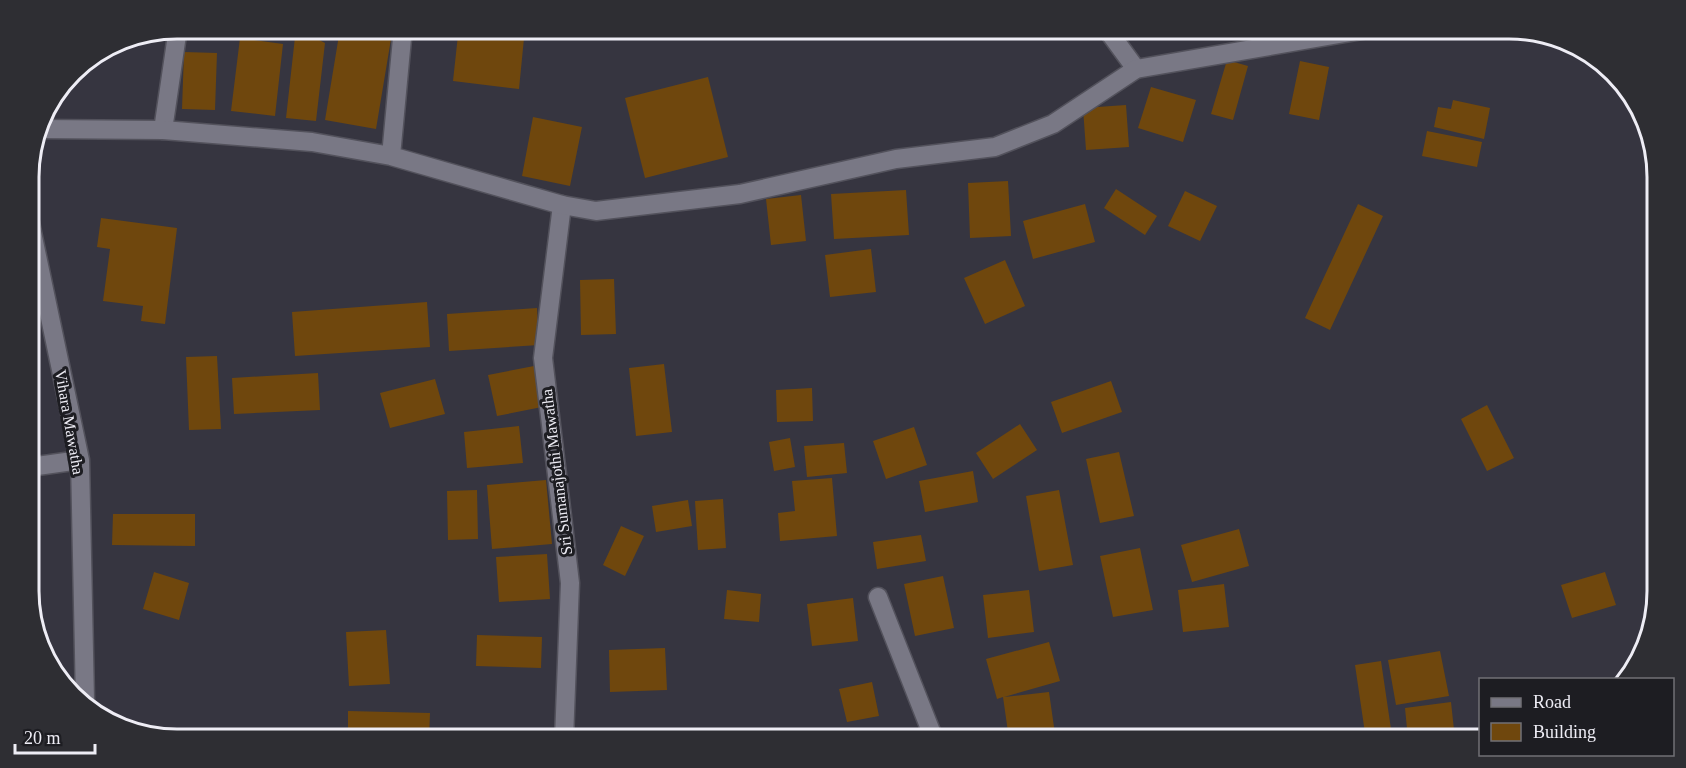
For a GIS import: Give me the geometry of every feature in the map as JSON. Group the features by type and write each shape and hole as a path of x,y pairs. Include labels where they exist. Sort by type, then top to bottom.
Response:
{"street":[{"path":"164,130 176,39"},
{"path":"391,156 402,39"},
{"path":"1114,39 1136,69"},
{"path":"48,129 164,130 312,142 391,156 562,205 596,211 647,207 740,194 896,159 995,147 1053,124 1136,69 1310,39"},
{"name":"Sri Sumanajothi Mawatha","path":"562,205 543,358 570,583 564,729"},
{"name":"Vihara Mawatha","path":"39,265 80,460 85,694"},
{"path":"39,466 80,460"},
{"path":"878,597 930,729"}],"building":[{"path":"240,39 283,44 275,116 231,111"},
{"path":"295,39 317,39 325,43 316,121 286,118"},
{"path":"338,39 391,39 376,129 325,120"},
{"path":"458,39 524,39 519,89 453,81"},
{"path":"184,52 217,53 215,110 182,109"},
{"path":"1227,60 1248,66 1233,120 1211,114"},
{"path":"1300,61 1329,67 1319,120 1289,114"},
{"path":"708,77 728,157 645,178 625,98"},
{"path":"1151,87 1196,100 1183,142 1138,128"},
{"path":"1453,100 1490,108 1484,139 1434,127 1438,107 1451,109"},
{"path":"1126,105 1129,147 1086,150 1083,108"},
{"path":"533,117 582,127 570,186 522,176"},
{"path":"1427,131 1482,142 1477,167 1422,156"},
{"path":"1008,181 1011,236 970,238 968,183"},
{"path":"1116,189 1157,216 1145,235 1104,208"},
{"path":"906,190 909,235 834,239 831,194"},
{"path":"1185,191 1217,206 1200,241 1168,226"},
{"path":"801,195 806,241 771,245 766,199"},
{"path":"1085,204 1095,242 1033,259 1023,221"},
{"path":"1358,204 1383,216 1330,330 1305,318"},
{"path":"101,218 177,228 165,324 141,321 143,306 103,301 110,249 97,247"},
{"path":"871,249 876,292 830,297 825,255"},
{"path":"1005,260 1025,306 985,324 964,278"},
{"path":"614,279 616,334 581,335 580,280"},
{"path":"427,302 430,347 295,356 292,312"},
{"path":"537,308 539,345 449,351 447,314"},
{"path":"217,356 221,429 189,430 186,357"},
{"path":"664,364 672,432 636,436 629,368"},
{"path":"534,366 542,407 497,416 488,375"},
{"path":"318,373 320,410 234,414 232,378"},
{"path":"435,379 445,414 390,428 380,393"},
{"path":"1111,381 1122,412 1062,433 1051,402"},
{"path":"812,388 813,421 777,422 776,390"},
{"path":"1487,405 1514,458 1487,471 1461,419"},
{"path":"1020,424 1037,450 993,479 976,453"},
{"path":"519,426 523,463 467,468 464,432"},
{"path":"914,427 927,465 886,479 873,441"},
{"path":"790,438 795,467 774,471 769,442"},
{"path":"844,443 847,473 807,477 804,446"},
{"path":"1119,452 1134,516 1100,523 1086,459"},
{"path":"973,471 978,502 925,512 919,481"},
{"path":"832,478 837,536 780,541 778,513 795,511 792,481"},
{"path":"546,480 552,544 492,549 487,485"},
{"path":"477,490 478,539 448,540 447,491"},
{"path":"1059,490 1073,565 1039,571 1026,496"},
{"path":"723,499 726,548 698,550 695,501"},
{"path":"688,500 692,526 656,532 652,506"},
{"path":"113,514 195,514 195,546 112,545"},
{"path":"621,526 644,536 625,576 603,565"},
{"path":"1239,529 1249,566 1192,582 1181,545"},
{"path":"921,535 926,561 877,569 873,542"},
{"path":"1140,548 1153,610 1113,617 1100,556"},
{"path":"547,554 550,599 499,602 496,557"},
{"path":"154,572 189,583 179,620 143,609"},
{"path":"1605,572 1616,605 1572,618 1561,585"},
{"path":"943,576 954,628 915,636 904,584"},
{"path":"1224,584 1229,627 1183,632 1178,590"},
{"path":"727,590 761,594 759,622 724,619"},
{"path":"1029,590 1034,632 988,638 983,595"},
{"path":"853,598 858,641 812,646 807,604"},
{"path":"386,630 390,684 349,686 346,632"},
{"path":"477,635 542,637 541,668 476,666"},
{"path":"1049,642 1060,681 1004,697 1049,692 1054,729 1008,729 1003,697 997,699 986,659"},
{"path":"665,648 667,690 610,692 609,650"},
{"path":"1440,651 1449,696 1396,705 1388,660"},
{"path":"1381,661 1391,729 1364,729 1355,665"},
{"path":"872,682 879,716 847,722 839,689"},
{"path":"1451,702 1454,729 1407,729 1405,708"},
{"path":"348,711 430,713 429,729 348,729"}]}
